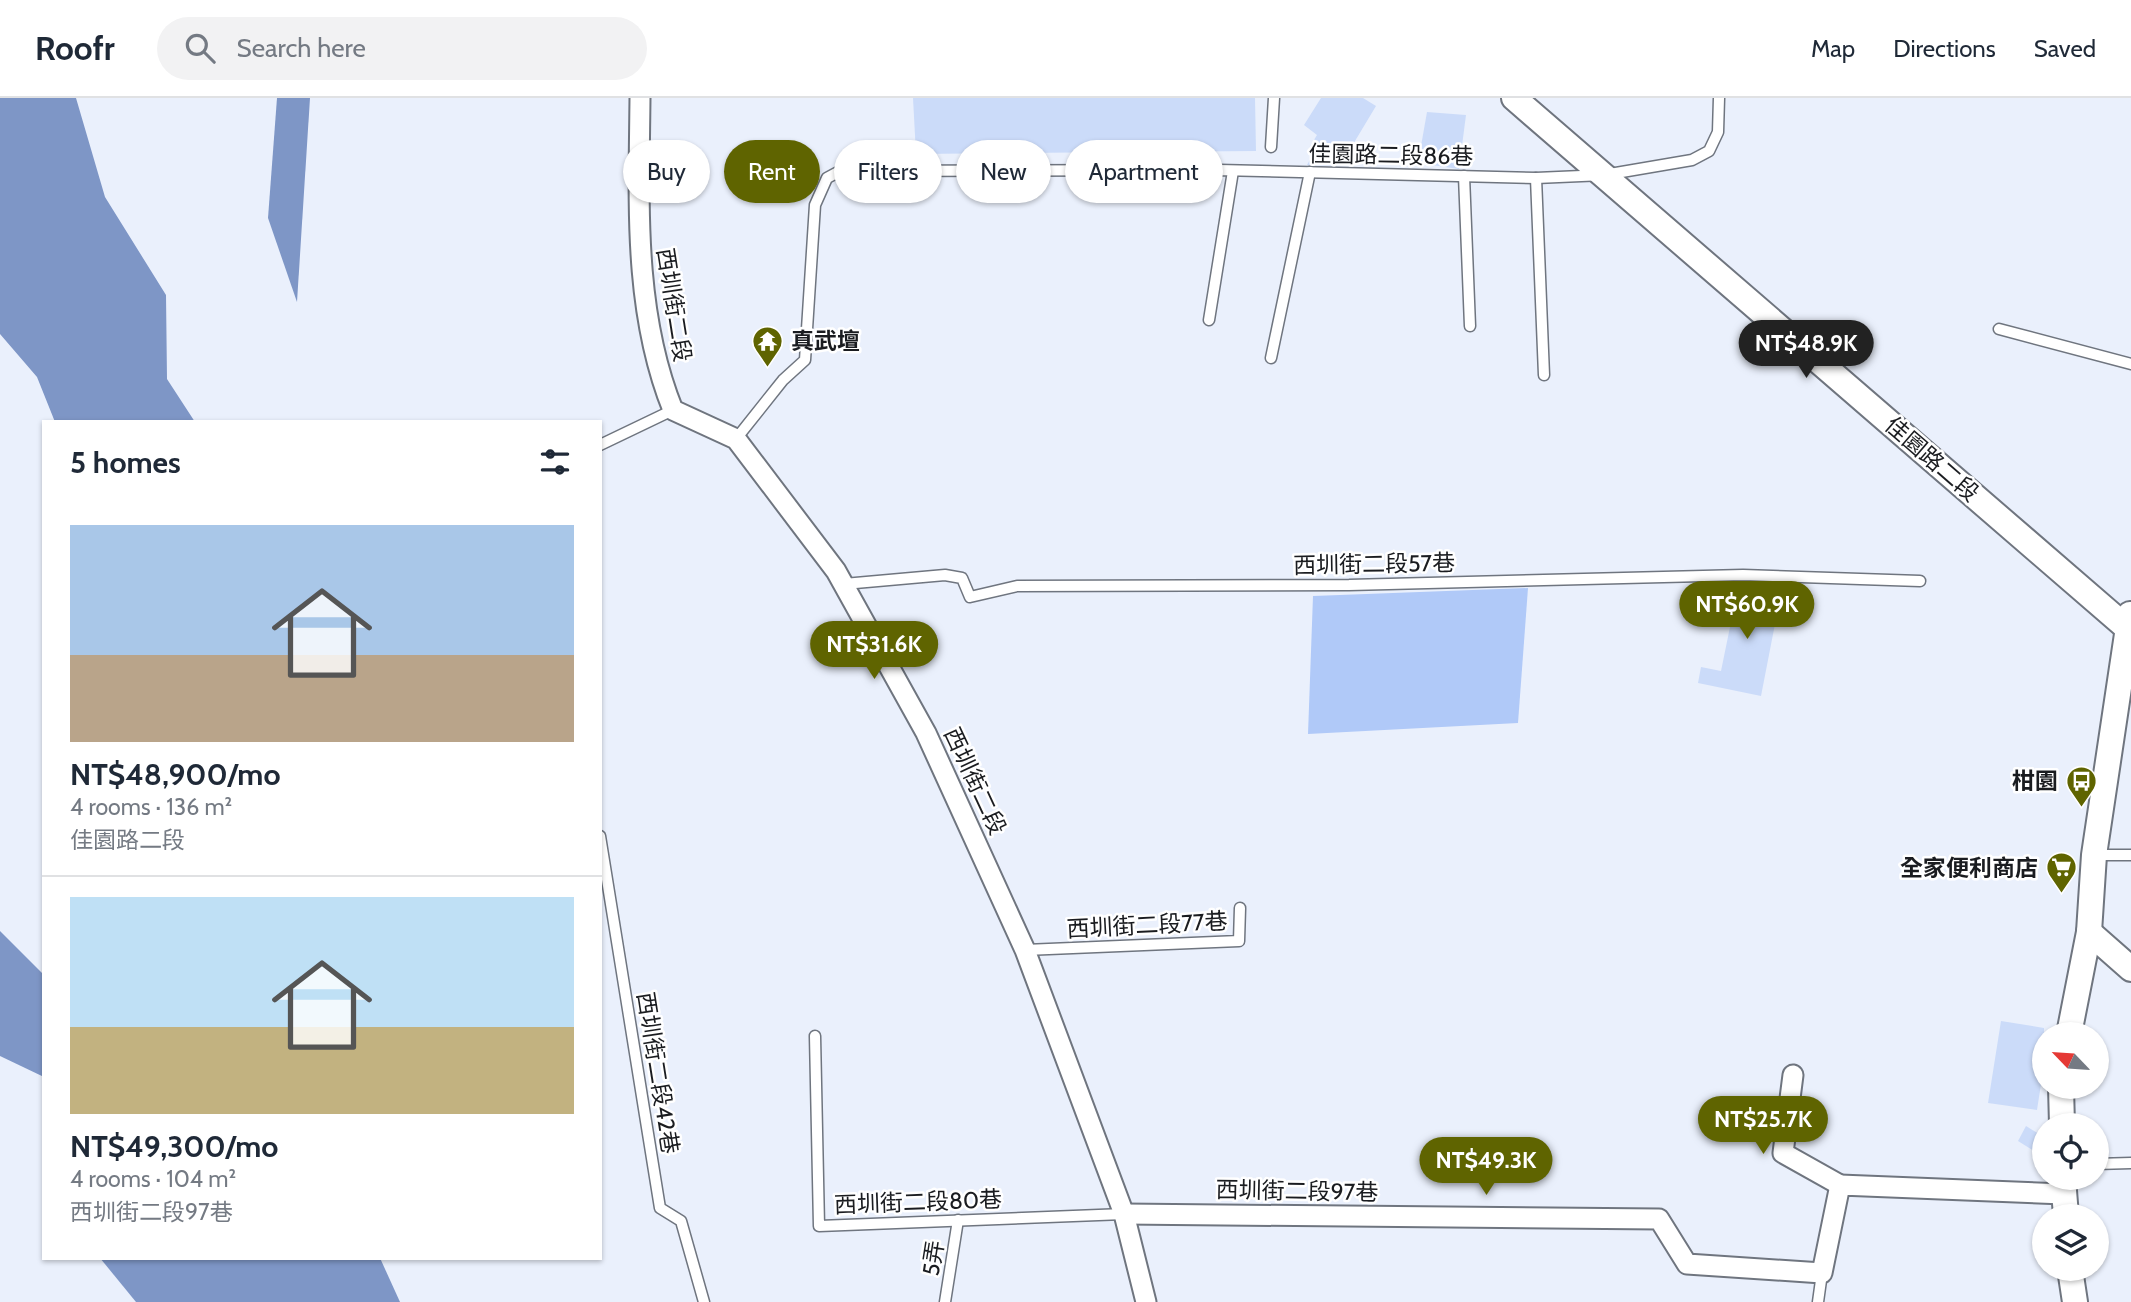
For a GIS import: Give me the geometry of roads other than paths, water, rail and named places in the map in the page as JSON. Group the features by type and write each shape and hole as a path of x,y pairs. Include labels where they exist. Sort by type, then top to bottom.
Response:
{"street":[{"name":"西圳街二段","path":"640,98 638,218 642,278 660,378 673,410 736,439 843,584 926,733 1025,950 1124,1214 1146,1302"},
{"name":"佳園路二段","path":"1514,98 2129,619"},
{"path":"2071,1022 2089,932 2094,855 2124,706 2129,619"},
{"path":"2089,932 2131,969"},
{"path":"1793,1075 1783,1153 1840,1185 2064,1196"},
{"path":"1822,1273 1840,1185"},
{"name":"西圳街二段97巷","path":"1124,1214 1658,1219 1688,1264 1822,1273"},
{"path":"2072,1281 2075,1302"}],"lane":[{"path":"1271,147 1274,98"},
{"name":"佳園路二段86巷","path":"736,439 783,380 805,360 814,205 827,178 840,171 1233,170 1536,178 1604,174 1692,160 1709,151 1718,132 1719,98"},
{"path":"1209,320 1233,170"},
{"path":"1271,358 1310,172"},
{"path":"1464,176 1470,326"},
{"path":"1536,178 1544,375"},
{"path":"1999,329 2131,364"},
{"path":"602,444 673,410"},
{"name":"西圳街二段57巷","path":"843,584 945,575 962,578 970,597 1017,586 1349,585 1743,575 1920,581"},
{"name":"西圳街二段42巷","path":"602,848 660,1208 681,1221 704,1302"},
{"path":"2094,855 2131,855"},
{"name":"西圳街二段77巷","path":"1025,950 1239,941 1240,908"},
{"name":"西圳街二段80巷","path":"815,1036 819,1226 1124,1214"},
{"path":"2109,1164 2131,1163"},
{"name":"5弄","path":"945,1302 958,1220"},
{"path":"1818,1302 1822,1273"}],"place":[{"name":"真武壇","path":"768,368"},
{"name":"柑園","path":"2081,808"},
{"name":"全家便利商店","path":"2061,895"}]}
